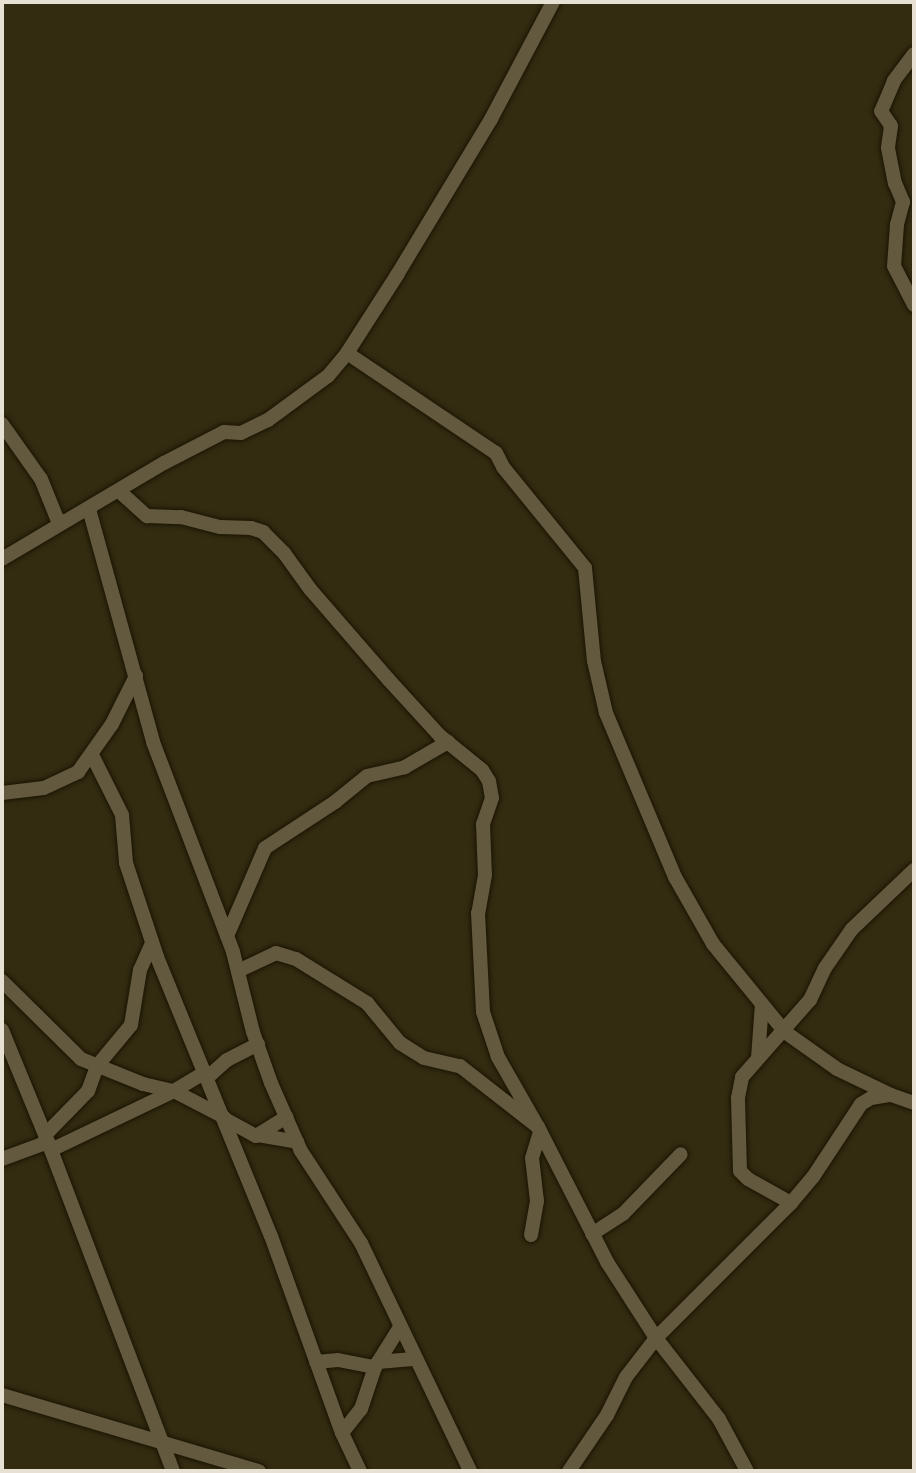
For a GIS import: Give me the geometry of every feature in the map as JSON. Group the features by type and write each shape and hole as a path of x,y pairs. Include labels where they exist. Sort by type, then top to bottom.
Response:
{"street":[{"path":"2,559 164,463 224,432 242,433 268,420 309,393 347,353 491,119 553,2"},
{"path":"914,54 894,81 881,111 891,126 888,148 895,183 903,202 897,225 894,266 914,305"},
{"path":"347,353 496,453 503,467 585,568 594,661 606,713 675,877 713,944 785,1032 837,1069 891,1095 914,1101"},
{"path":"2,424 41,479 58,521 63,521"},
{"path":"119,491 147,516 181,517 220,527 251,528 263,532 388,679 448,742 475,761 489,781 492,797 483,824 485,874 477,923 483,1012 498,1057 539,1129 592,1234 656,1338 704,1395 747,1471"},
{"path":"89,509 153,742 227,936 258,1044 286,1116 310,1168 361,1243 470,1471"},
{"path":"2,793 44,788 78,772 92,755 136,676"},
{"path":"227,936 265,848 367,776 405,767 448,742"},
{"path":"92,755 122,815 126,863 152,943 271,1236 342,1433 360,1471"},
{"path":"791,1203 740,1171 737,1098 742,1077 785,1032 810,1000 825,968 852,929 914,870"},
{"path":"48,1142 88,1091 97,1066 131,1025 138,978 152,943"},
{"path":"237,971 276,953 296,959 366,1003 400,1043 424,1058 460,1066 539,1129"},
{"path":"2,981 65,1046 97,1066 142,1084 174,1091 250,1135 297,1142"},
{"path":"758,1058 762,1004"},
{"path":"2,1030 48,1142 173,1471"},
{"path":"2,1159 174,1091 207,1075 227,1060 258,1044"},
{"path":"569,1471 607,1415 626,1377 656,1338 791,1203 813,1177 854,1112 866,1100 891,1095"},
{"path":"258,1135 286,1116"},
{"path":"531,1235 537,1201 532,1158 539,1129"},
{"path":"592,1234 623,1214 681,1154"},
{"path":"342,1433 361,1409 377,1364 400,1327"},
{"path":"317,1362 338,1360 377,1364 416,1359"},
{"path":"2,1395 252,1470"}]}
